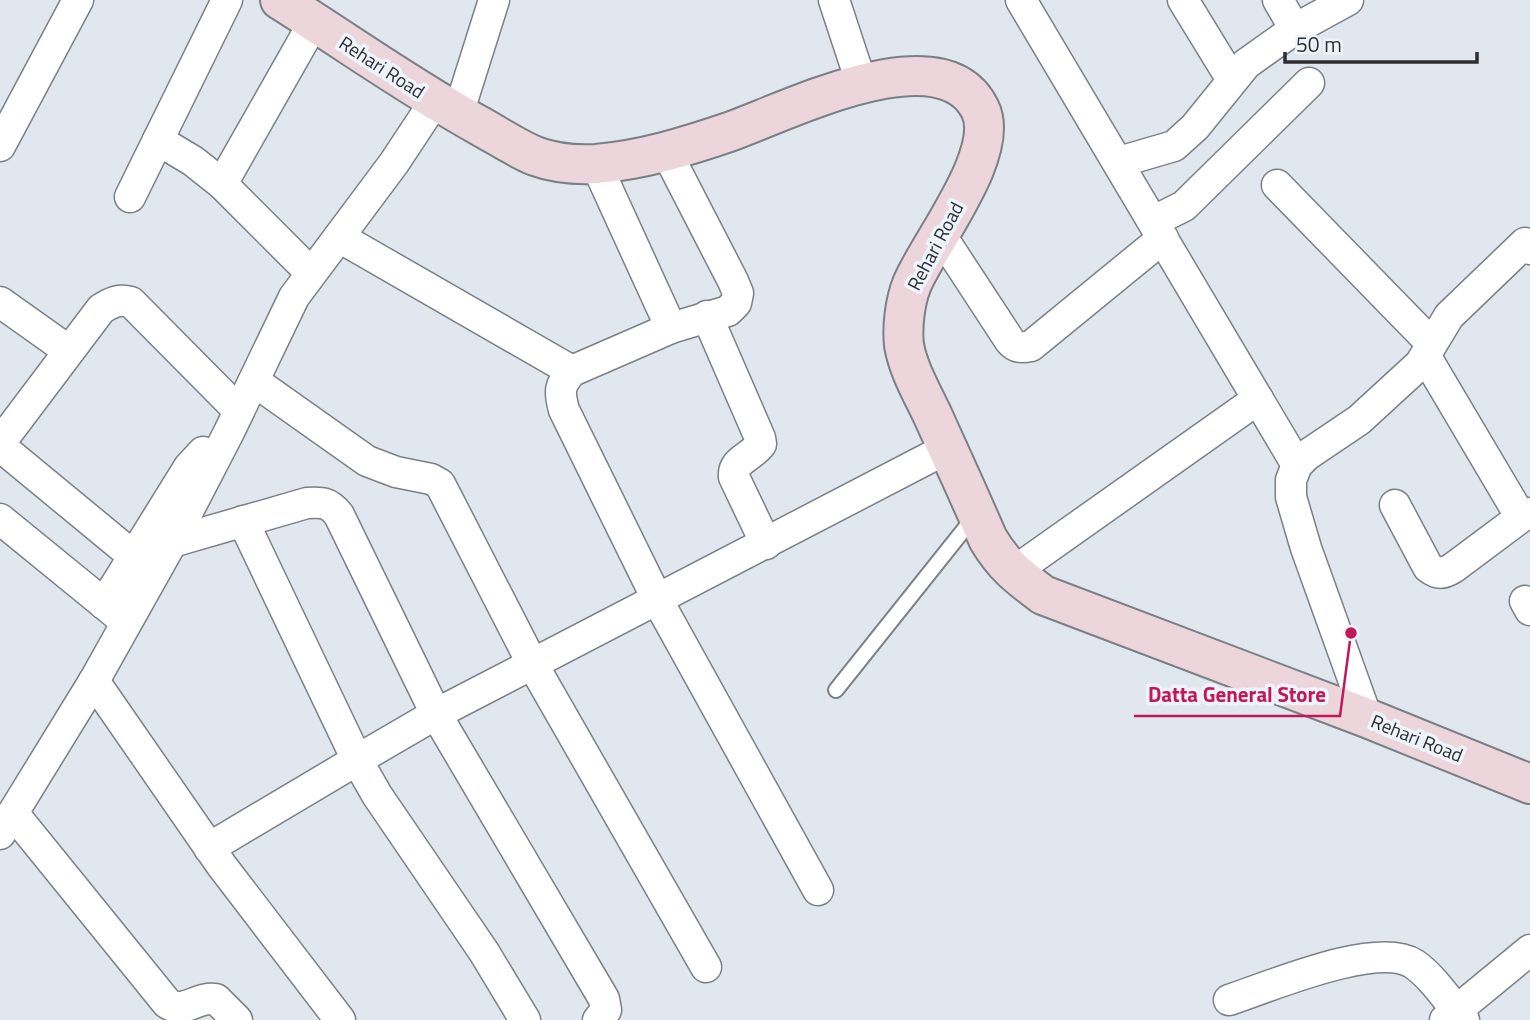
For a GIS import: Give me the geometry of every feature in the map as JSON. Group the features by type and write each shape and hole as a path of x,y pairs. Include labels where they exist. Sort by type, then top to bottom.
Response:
{"main road":[{"name":"Rehari Road","path":"280,0 446,107 535,156 566,164 596,164 667,153 861,82 927,76 954,83 970,93 982,111 984,131 979,156 962,194 911,285 905,311 904,345 916,379 998,556 1012,573 1043,595 1367,718 1530,784"}],"street":[{"path":"0,146 78,0"},
{"path":"130,197 227,0"},
{"path":"237,1020 216,999 200,999 182,1009 167,1003 7,824 94,681 172,542 294,297 310,272 394,163 446,107 494,0"},
{"path":"834,0 861,82"},
{"path":"1021,0 1297,465"},
{"path":"1183,0 1232,80"},
{"path":"1278,0 1295,29"},
{"path":"1119,162 1167,149 1184,139 1246,64 1295,29 1348,0"},
{"path":"222,184 314,22"},
{"path":"940,234 1014,346 1031,346 1208,185 1310,83"},
{"path":"158,140 193,161 222,184 310,272"},
{"path":"667,153 738,293 736,303 728,311 671,328 572,372 561,383 560,395 564,410 658,601 818,890"},
{"path":"596,164 671,328"},
{"path":"1277,185 1428,350 1519,514 1527,514"},
{"path":"339,237 572,372"},
{"path":"1367,718 1306,548 1291,497 1291,480 1297,465 1359,420 1408,376 1449,316 1528,242"},
{"path":"132,555 0,444 101,309 122,300 131,302 234,422"},
{"path":"0,302 69,351"},
{"path":"707,316 760,438 761,444 757,451 736,464 733,470 766,544"},
{"path":"254,381 367,461 388,470 422,476 440,484 533,665 706,967"},
{"path":"1012,573 1258,399"},
{"path":"104,604 189,467 234,422"},
{"path":"209,848 436,714 658,601 947,448"},
{"path":"172,542 307,503 322,502 332,506 339,515 436,714 604,999 606,1010 598,1020"},
{"path":"1395,505 1428,567 1436,573 1444,573 1453,568 1527,514"},
{"path":"0,519 126,622"},
{"path":"243,521 357,760 377,795 484,952 525,1020"},
{"path":"94,681 209,848 340,1020"},
{"path":"1229,1000 1349,961 1392,957 1412,963 1455,1017 1530,950"}],"lane":[{"path":"836,690 977,514"}],"place":[{"name":"Datta General Store","path":"1351,633"}]}
